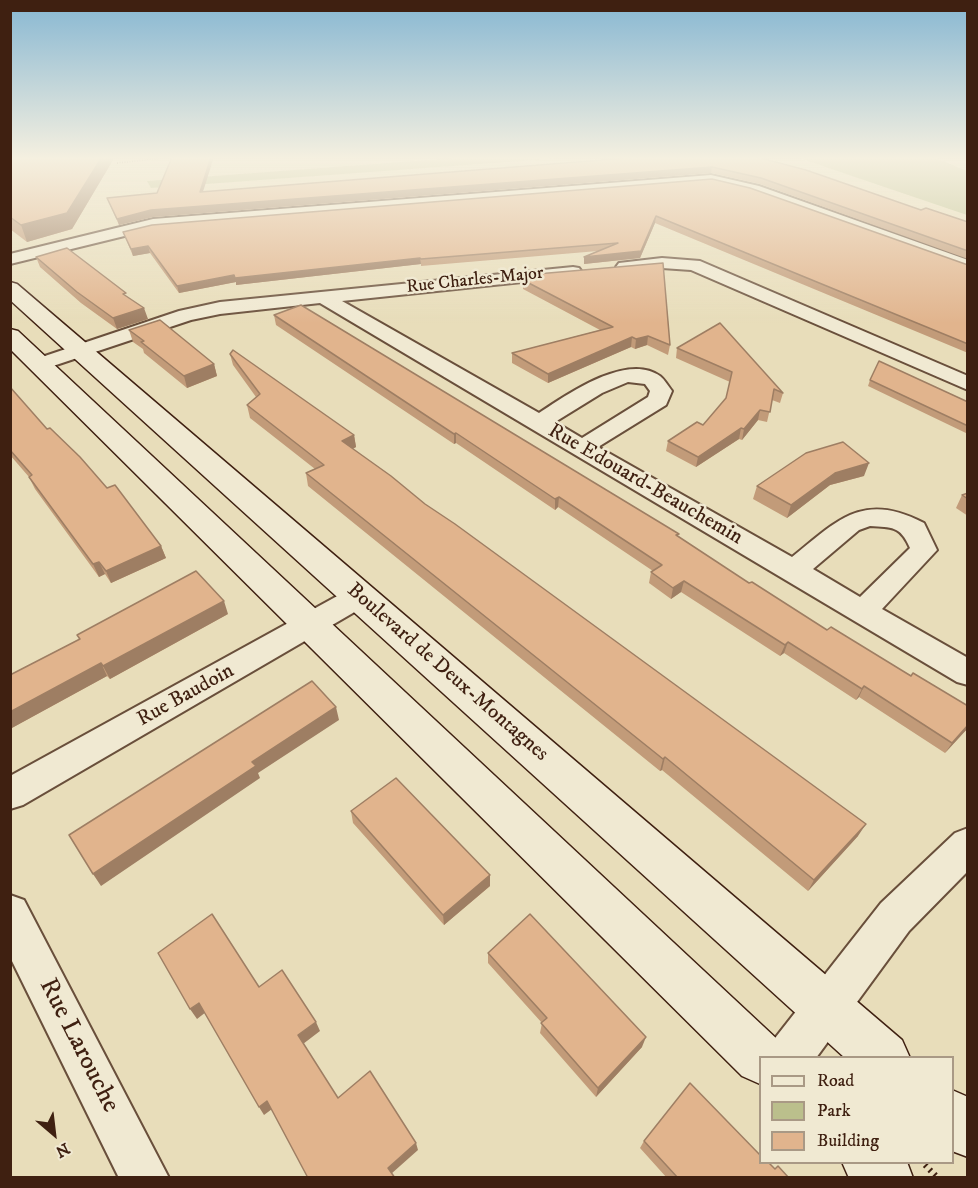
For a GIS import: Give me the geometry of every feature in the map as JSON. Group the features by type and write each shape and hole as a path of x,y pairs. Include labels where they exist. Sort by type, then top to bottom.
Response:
{"street":[{"path":"10,259 153,224 296,212"},
{"path":"819,212 968,266"},
{"name":"Rue Charles-Major","path":"40,364 197,312 219,308 662,263 694,265 968,384"},
{"name":"Boulevard de Deux-Montagnes","path":"10,288 882,1056"},
{"name":"Rue Edouard-Beauchemin","path":"322,297 968,673"},
{"path":"10,336 759,1057"},
{"path":"539,423 603,382 632,376 651,379 662,391 658,400 581,447"},
{"path":"794,572 850,524 867,517 900,521 915,529 924,550 862,612"},
{"name":"Rue Baudoin","path":"10,794 360,596"},
{"path":"789,1056 896,917 968,845"},
{"name":"Rue Larouche","path":"10,915 145,1178"},
{"path":"954,1119 968,1130"},
{"path":"872,1164 885,1178"}],"path":[{"path":"924,1164 938,1178"}],"building":[{"path":"10,212 67,212 21,225 10,217"},
{"path":"114,212 142,212 117,219"},
{"path":"305,212 819,212 968,265 968,344 656,216 641,251 584,257 618,243 420,258 235,278 234,275 177,286 148,246 131,249 123,232 152,225"},
{"path":"859,212 939,212 968,222 968,251"},
{"path":"67,248 126,293 123,294 144,308 113,318 77,292 36,257"},
{"path":"663,263 670,345 648,336 636,339 632,337 548,374 512,353 613,327 523,280 537,274"},
{"path":"301,305 679,534 676,535 827,630 831,627 911,676 913,673 968,706 968,725 952,743 864,686 862,689 788,642 785,645 684,581 673,588 651,572 662,565 559,497 555,499 456,433 454,434 274,315"},
{"path":"160,320 214,364 184,376 129,330"},
{"path":"720,323 783,393 774,389 770,412 760,410 744,429 741,428 698,457 668,441 697,422 703,425 726,398 732,372 677,348"},
{"path":"233,350 354,435 342,441 425,504 866,824 814,880 665,757 663,759 306,473 324,465 247,405 260,394 230,354"},
{"path":"879,361 968,402 968,426 870,380"},
{"path":"10,387 47,429 50,428 80,457 107,488 115,485 161,546 106,571 99,562 93,564 29,477 32,475 10,450"},
{"path":"843,442 869,463 835,473 791,505 757,486 806,453"},
{"path":"196,571 224,601 103,666 101,663 10,712 10,675 80,639 77,635"},
{"path":"312,681 336,707 252,762 256,766 93,874 69,835"},
{"path":"396,778 490,875 443,915 351,811"},
{"path":"212,914 259,987 282,970 316,1022 298,1035 338,1098 370,1071 416,1143 388,1168 395,1178 308,1178 267,1101 259,1107 199,1003 190,1009 158,953"},
{"path":"530,914 646,1037 598,1088 541,1023 547,1018 488,953"},
{"path":"690,1083 759,1154 759,1164 770,1164 775,1169 778,1166 789,1178 678,1178 644,1141"}]}
